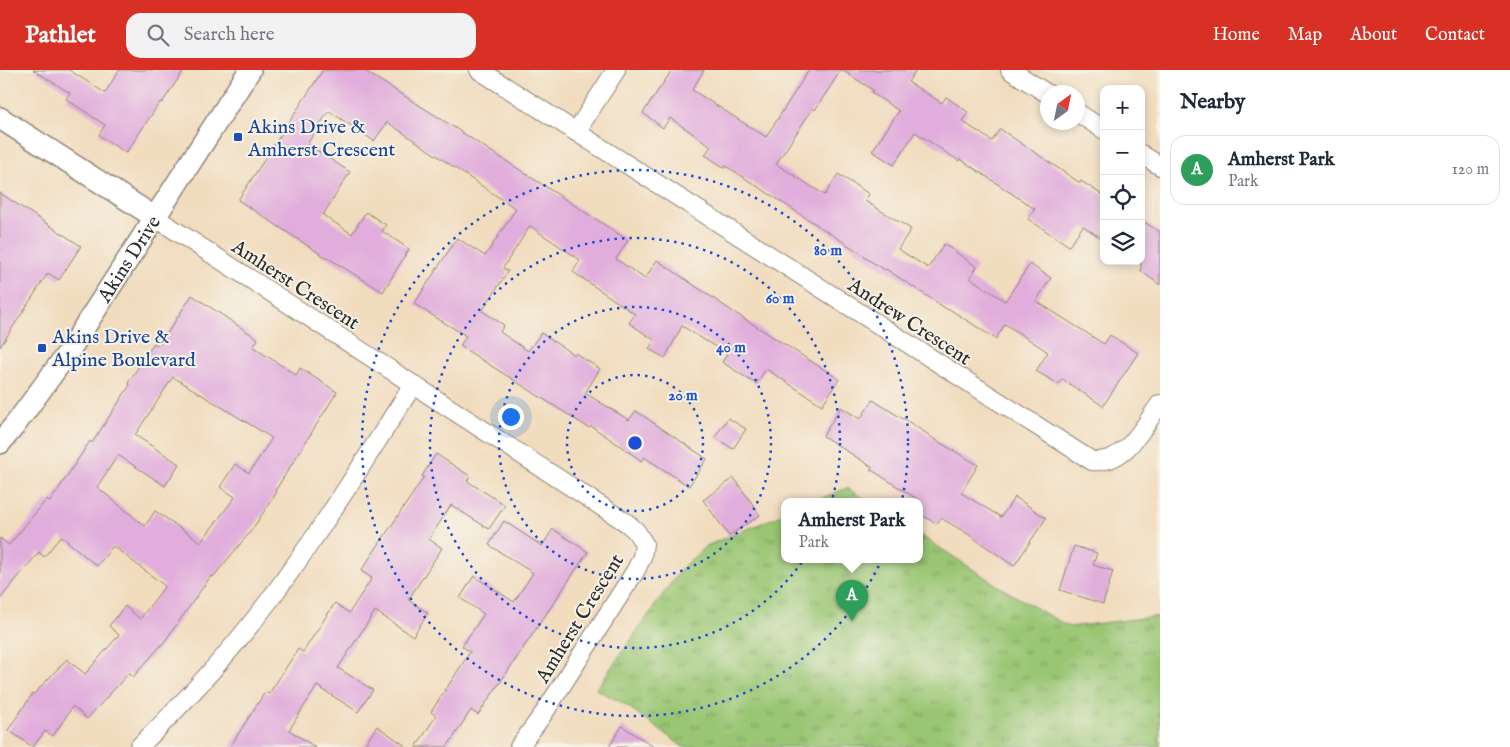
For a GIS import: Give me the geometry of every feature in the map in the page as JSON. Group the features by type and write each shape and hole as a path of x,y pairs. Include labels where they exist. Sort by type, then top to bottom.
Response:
{"street":[{"name":"Akins Drive","path":"0,443 67,354 250,70"},
{"name":"Andrew Crescent","path":"479,70 1092,461 1108,460 1123,452 1160,404"},
{"path":"576,132 616,70"},
{"path":"1010,70 1040,89"},
{"path":"0,118 156,218"},
{"path":"1085,118 1100,128"},
{"path":"1145,157 1160,166"},
{"name":"Amherst Crescent","path":"156,218 627,523 636,531 644,544 642,556 636,570 544,713 519,747"},
{"path":"139,747 200,684 267,604 298,562 413,385"}],"green space":[{"path":"847,488 863,498 822,498"},
{"path":"781,515 781,563 923,563 923,537 1003,589 1069,627 1160,616 1160,747 683,747 626,705 596,689 681,569 706,546"}],"building":[{"path":"33,70 69,70 105,93 119,70 184,70 126,153 99,135 105,125 66,99 70,93"},
{"path":"323,70 363,70 628,240 616,259 645,279 657,260 732,311 839,379 822,405 766,369 756,384 722,362 727,354 682,326 665,358 649,349 654,340 629,323 635,314 573,272 580,260 530,226 503,268 508,271 482,311 504,325 500,332 528,351 541,333 574,355 575,353 600,369 585,393 629,420 636,411 707,459 689,486 644,457 642,461 591,426 589,428 460,346 466,336 414,304 457,238 485,256 516,209 387,122 374,141 329,111 307,144 350,172 323,215 352,234 366,212 386,225 382,231 409,249 383,292 325,257 238,200"},
{"path":"672,70 704,70 692,90 766,137 809,70 841,70 776,164 825,195 838,174 869,194 865,201 911,229 898,249 928,268 944,244 977,267 970,278 1005,301 1030,264 1051,278 1036,301 1104,344 1110,335 1138,353 1103,406 1062,379 1058,384 1036,371 1048,352 1005,324 996,339 864,257 726,166 725,168 705,155 711,146 670,118 663,128 643,113"},
{"path":"842,70 916,70 908,82 942,103 946,97 968,112 962,121 992,141 1000,129 1080,183 1081,181 1100,193 1100,237 1083,226 1069,246 1028,219 1035,209 960,159 959,161 915,132 894,165 872,151 899,111 872,93 873,90"},
{"path":"0,193 81,246 59,280 48,273 0,347"},
{"path":"1145,223 1160,232 1160,285 1141,271 1141,265 1145,265"},
{"path":"192,295 258,339 253,347 296,375 300,368 337,392 275,491 277,492 251,531 213,577 211,576 165,641 133,677 129,673 87,719 73,706 53,736 45,731 33,747 8,730 33,693 67,659 85,674 119,635 109,626 125,606 140,619 165,586 113,546 97,566 61,536 44,557 39,552 0,599 0,538 9,545 47,499 50,502 130,385 128,383 154,343 159,346","holes":["173,377 272,438 249,473 235,464 220,487 235,497 201,542 155,511 145,526 97,487 118,455 165,486 179,464 135,435"]},
{"path":"873,400 978,465 961,493 1001,517 1015,497 1046,518 1014,566 941,518 937,524 923,516 923,498 915,498 870,469 872,467 823,436 841,407 860,419"},
{"path":"728,418 746,429 733,449 715,437"},
{"path":"436,454 470,476 467,481 505,505 489,529 451,505 429,539 442,548 408,600 428,613 413,636 375,611 338,668 373,690 358,712 317,686 289,730 315,747 230,747 265,692 269,694 298,649 303,652 335,603 349,613 372,578 361,571 424,477 422,476"},
{"path":"734,478 760,515 729,536 703,500"},
{"path":"504,521 542,546 553,529 588,552 478,715 471,710 447,747 416,747 436,716 431,712 470,652 462,646 484,614 460,598 474,576 514,602 533,573 489,545"},
{"path":"1074,546 1097,553 1093,565 1113,571 1103,604 1060,590"},
{"path":"377,726 407,747 363,747"},
{"path":"622,726 654,747 609,747"}],"place":[{"name":"Akins Drive & Amherst Crescent","path":"238,137"},
{"name":"Akins Drive & Alpine Boulevard","path":"42,348"},
{"name":"Amherst Park","path":"852,621"}]}
